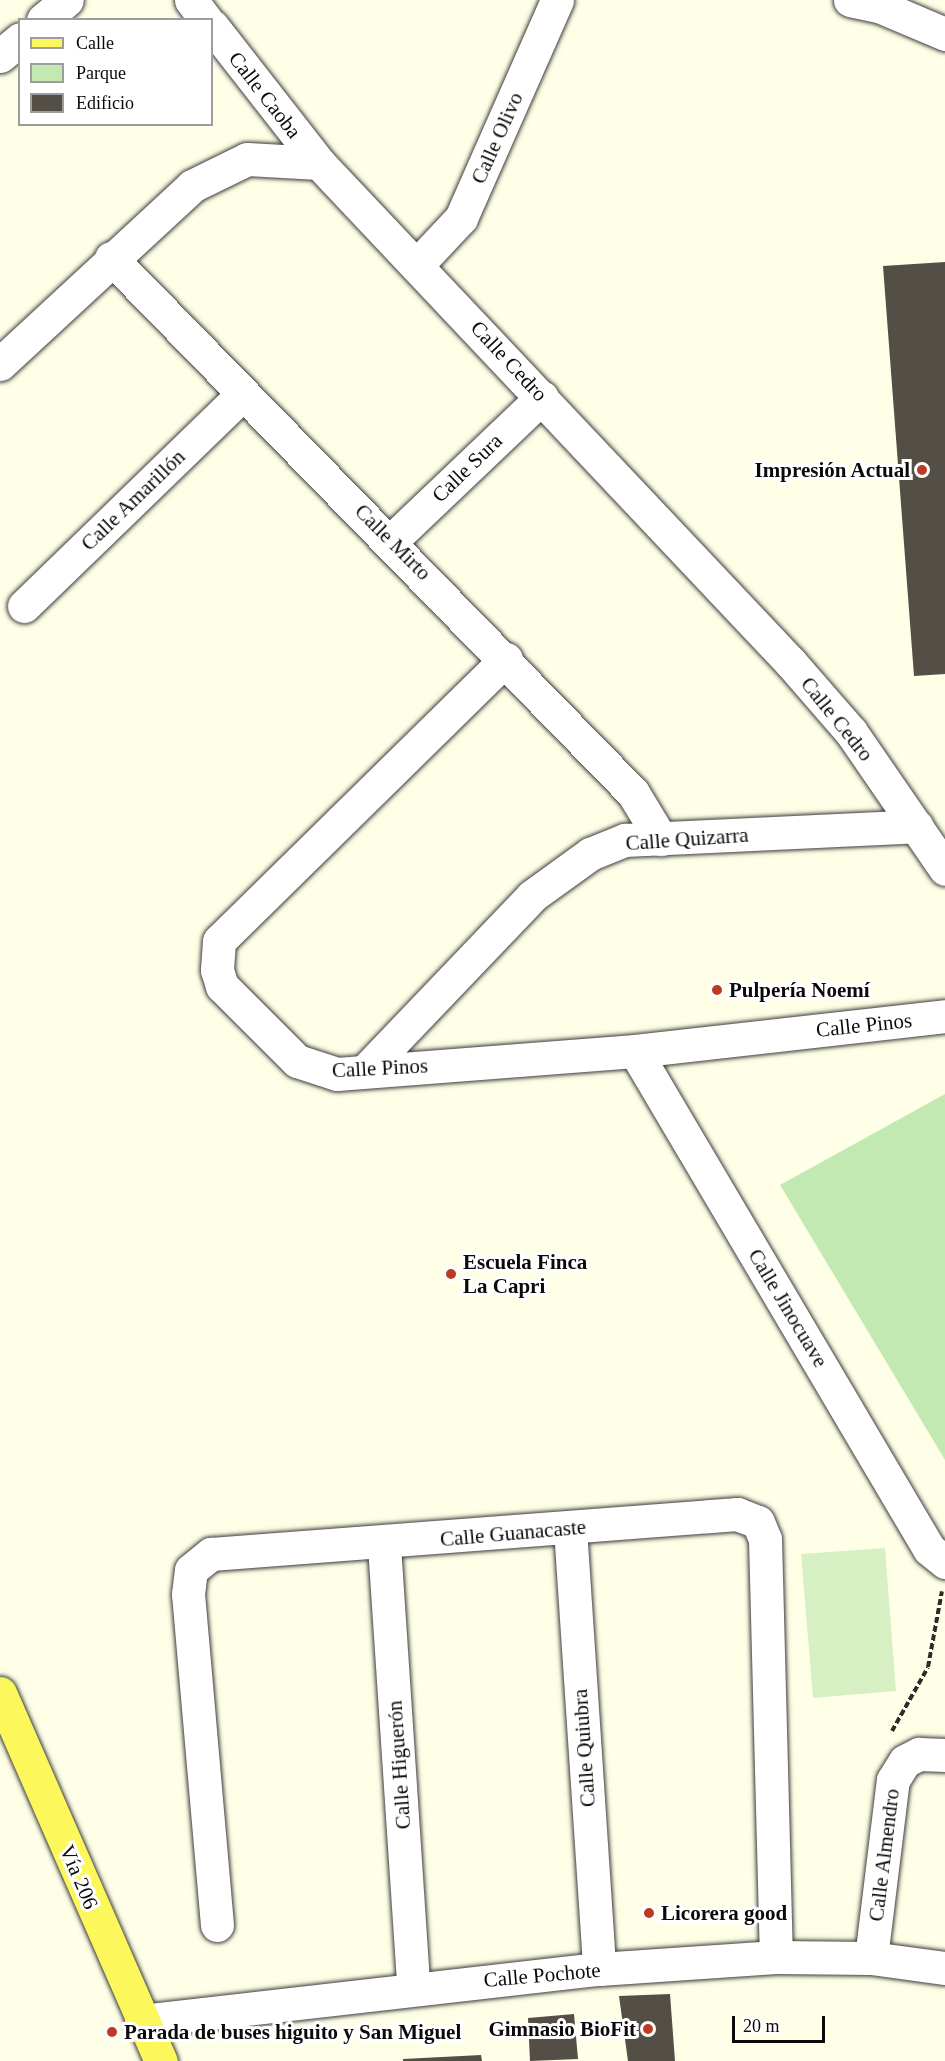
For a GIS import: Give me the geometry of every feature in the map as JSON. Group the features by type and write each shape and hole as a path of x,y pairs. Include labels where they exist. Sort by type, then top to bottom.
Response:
{"main road":[{"name":"Vía 206","path":"0,1693 160,2061"}],"street":[{"path":"45,18 67,0"},
{"path":"191,0 204,18"},
{"name":"Calle Olivo","path":"418,264 461,218 557,0"},
{"path":"850,0 879,6 945,34"},
{"name":"Calle Caoba","path":"213,27 319,163"},
{"path":"0,56 18,41"},
{"path":"0,364 111,258 192,186 218,170 247,159 319,163"},
{"name":"Calle Cedro","path":"319,163 418,264 791,663 851,732 945,869"},
{"name":"Calle Mirto","path":"111,258 242,394 392,540 506,659 633,793 662,838"},
{"name":"Calle Amarillón","path":"24,606 242,394"},
{"name":"Calle Sura","path":"392,540 542,397"},
{"name":"Calle Pinos","path":"506,659 219,941 217,970 222,986 297,1061 337,1074 635,1051 945,1016"},
{"name":"Calle Quizarra","path":"366,1070 532,897 590,854 625,840 917,826"},
{"name":"Calle Jinocuave","path":"635,1051 944,1573"},
{"name":"Calle Guanacaste","path":"217,1925 189,1594 191,1570 212,1554 384,1545 737,1514 758,1522 765,1539 776,1958"},
{"name":"Calle Quiubra","path":"570,1528 599,1969"},
{"name":"Calle Higuerón","path":"384,1545 413,1986"},
{"name":"Calle Almendro","path":"871,1958 893,1780 905,1761 920,1754 945,1755"},
{"name":"Calle Pochote","path":"141,2021 413,1986 599,1969 776,1958 871,1958 945,1968"}],"path":[{"path":"893,1780 892,1733 928,1667 944,1573"}],"green space":[{"path":"945,1094 945,1460 780,1185"},
{"path":"885,1548 896,1691 813,1698 801,1554"}],"building":[{"name":"Impresión Actual","path":"945,262 945,674 914,676 883,266"},
{"name":"Gimnasio BioFit","path":"670,1994 675,2061 628,2061 619,1996"},
{"path":"574,2014 578,2059 530,2061 528,2018"},
{"path":"481,2055 482,2061 403,2061 403,2059"}],"place":[{"name":"Impresión Actual","path":"922,470"},
{"name":"Pulpería Noemí","path":"717,990"},
{"name":"Escuela Finca La Capri","path":"451,1274"},
{"name":"Licorera good","path":"649,1913"},
{"name":"Gimnasio BioFit","path":"648,2029"},
{"name":"Parada de buses higuito y San Miguel","path":"112,2032"}]}
